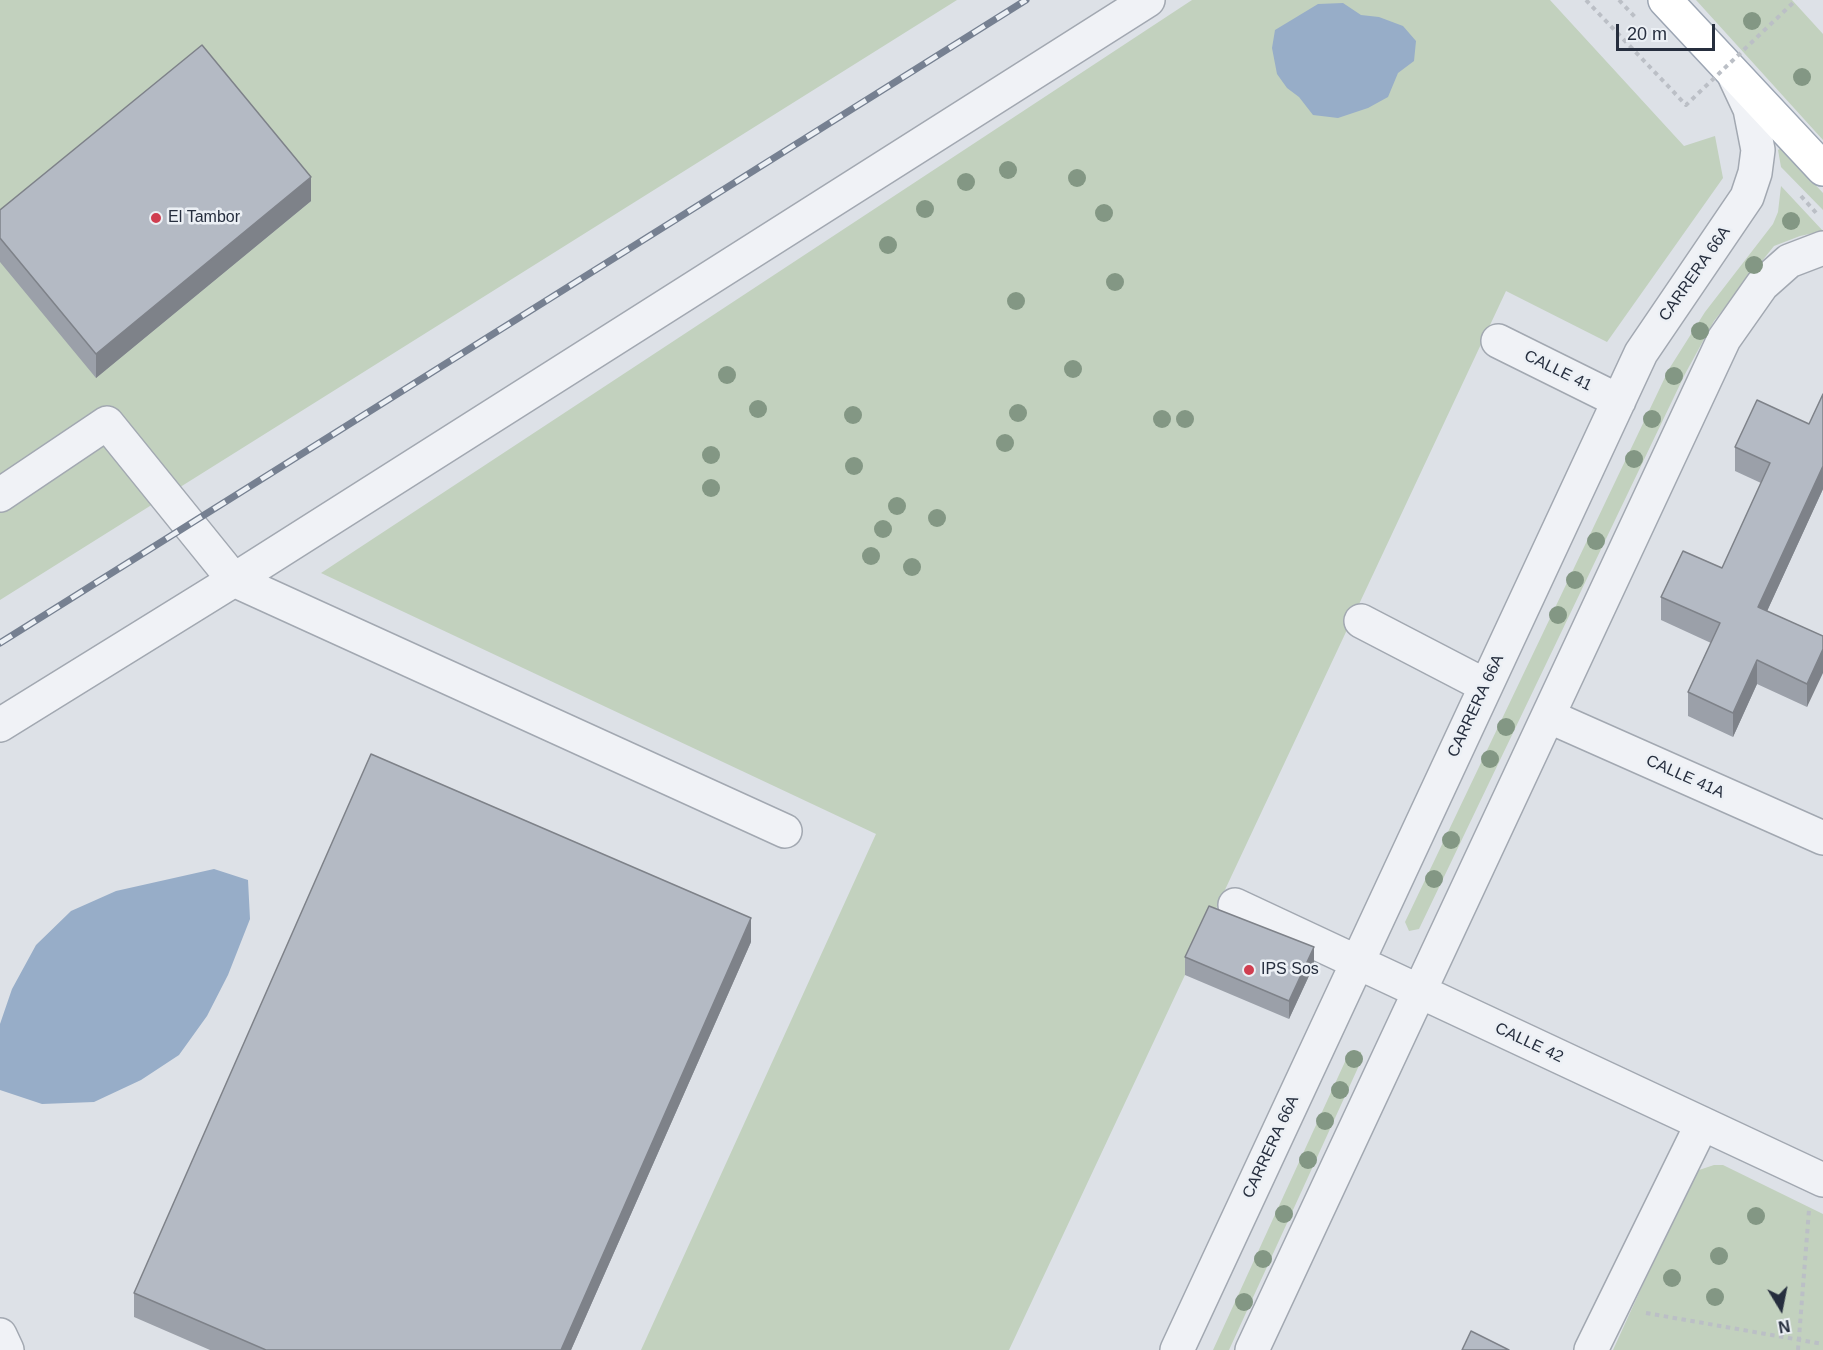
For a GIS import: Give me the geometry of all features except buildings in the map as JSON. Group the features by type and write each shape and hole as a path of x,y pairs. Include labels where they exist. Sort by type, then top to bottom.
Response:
{"main road":[{"path":"1665,0 1823,169"}],"street":[{"path":"0,725 234,580 1148,0"},
{"name":"CARRERA 66A","path":"1177,1350 1641,353 1747,197 1755,173 1758,150 1756,130 1750,109 1732,72"},
{"path":"1252,1350 1724,339 1762,285 1789,261 1823,248"},
{"name":"CALLE 41","path":"1498,341 1618,401"},
{"path":"0,495 107,423 234,580 785,831"},
{"path":"1361,621 1486,686"},
{"name":"CALLE 41A","path":"1548,716 1823,837"},
{"name":"CALLE 42","path":"1235,905 1702,1124 1816,1190"},
{"path":"1592,1350 1702,1124"},
{"path":"0,1335 7,1350"}],"path":[{"path":"1586,0 1686,105 1796,0"},
{"path":"1798,1350 1816,1190"},
{"path":"1634,1311 1823,1344"}],"green space":[{"path":"0,0 957,0 0,600"},
{"path":"1192,0 1550,0 1684,146 1715,136 1723,178 1607,342 1506,291 1009,1350 641,1350 876,834 321,573"},
{"path":"1696,0 1792,0 1823,34 1823,140"},
{"path":"1781,148 1823,193 1823,210 1781,167 1778,150"},
{"path":"1781,186 1823,231 1800,236 1774,246 1714,321 1685,374 1419,929 1409,931 1405,922 1669,369 1705,312 1773,224 1778,212"},
{"path":"1353,1050 1361,1052 1362,1059 1229,1350 1213,1350 1349,1053"},
{"path":"1714,1165 1723,1165 1823,1214 1823,1350 1613,1350 1692,1177 1699,1170"}],"water":[{"path":"1343,3 1361,15 1379,17 1403,26 1416,41 1414,61 1398,73 1388,97 1368,108 1338,118 1313,115 1277,74 1272,48 1275,30 1318,4"},
{"path":"214,869 248,880 250,919 228,975 207,1016 179,1055 141,1080 94,1102 42,1104 0,1090 0,1024 12,989 36,945 71,911 116,891"}],"railway":[{"path":"0,643 1026,0"}],"place":[{"name":"El Tambor","path":"156,218"},
{"name":"IPS Sos","path":"1249,970"}]}
